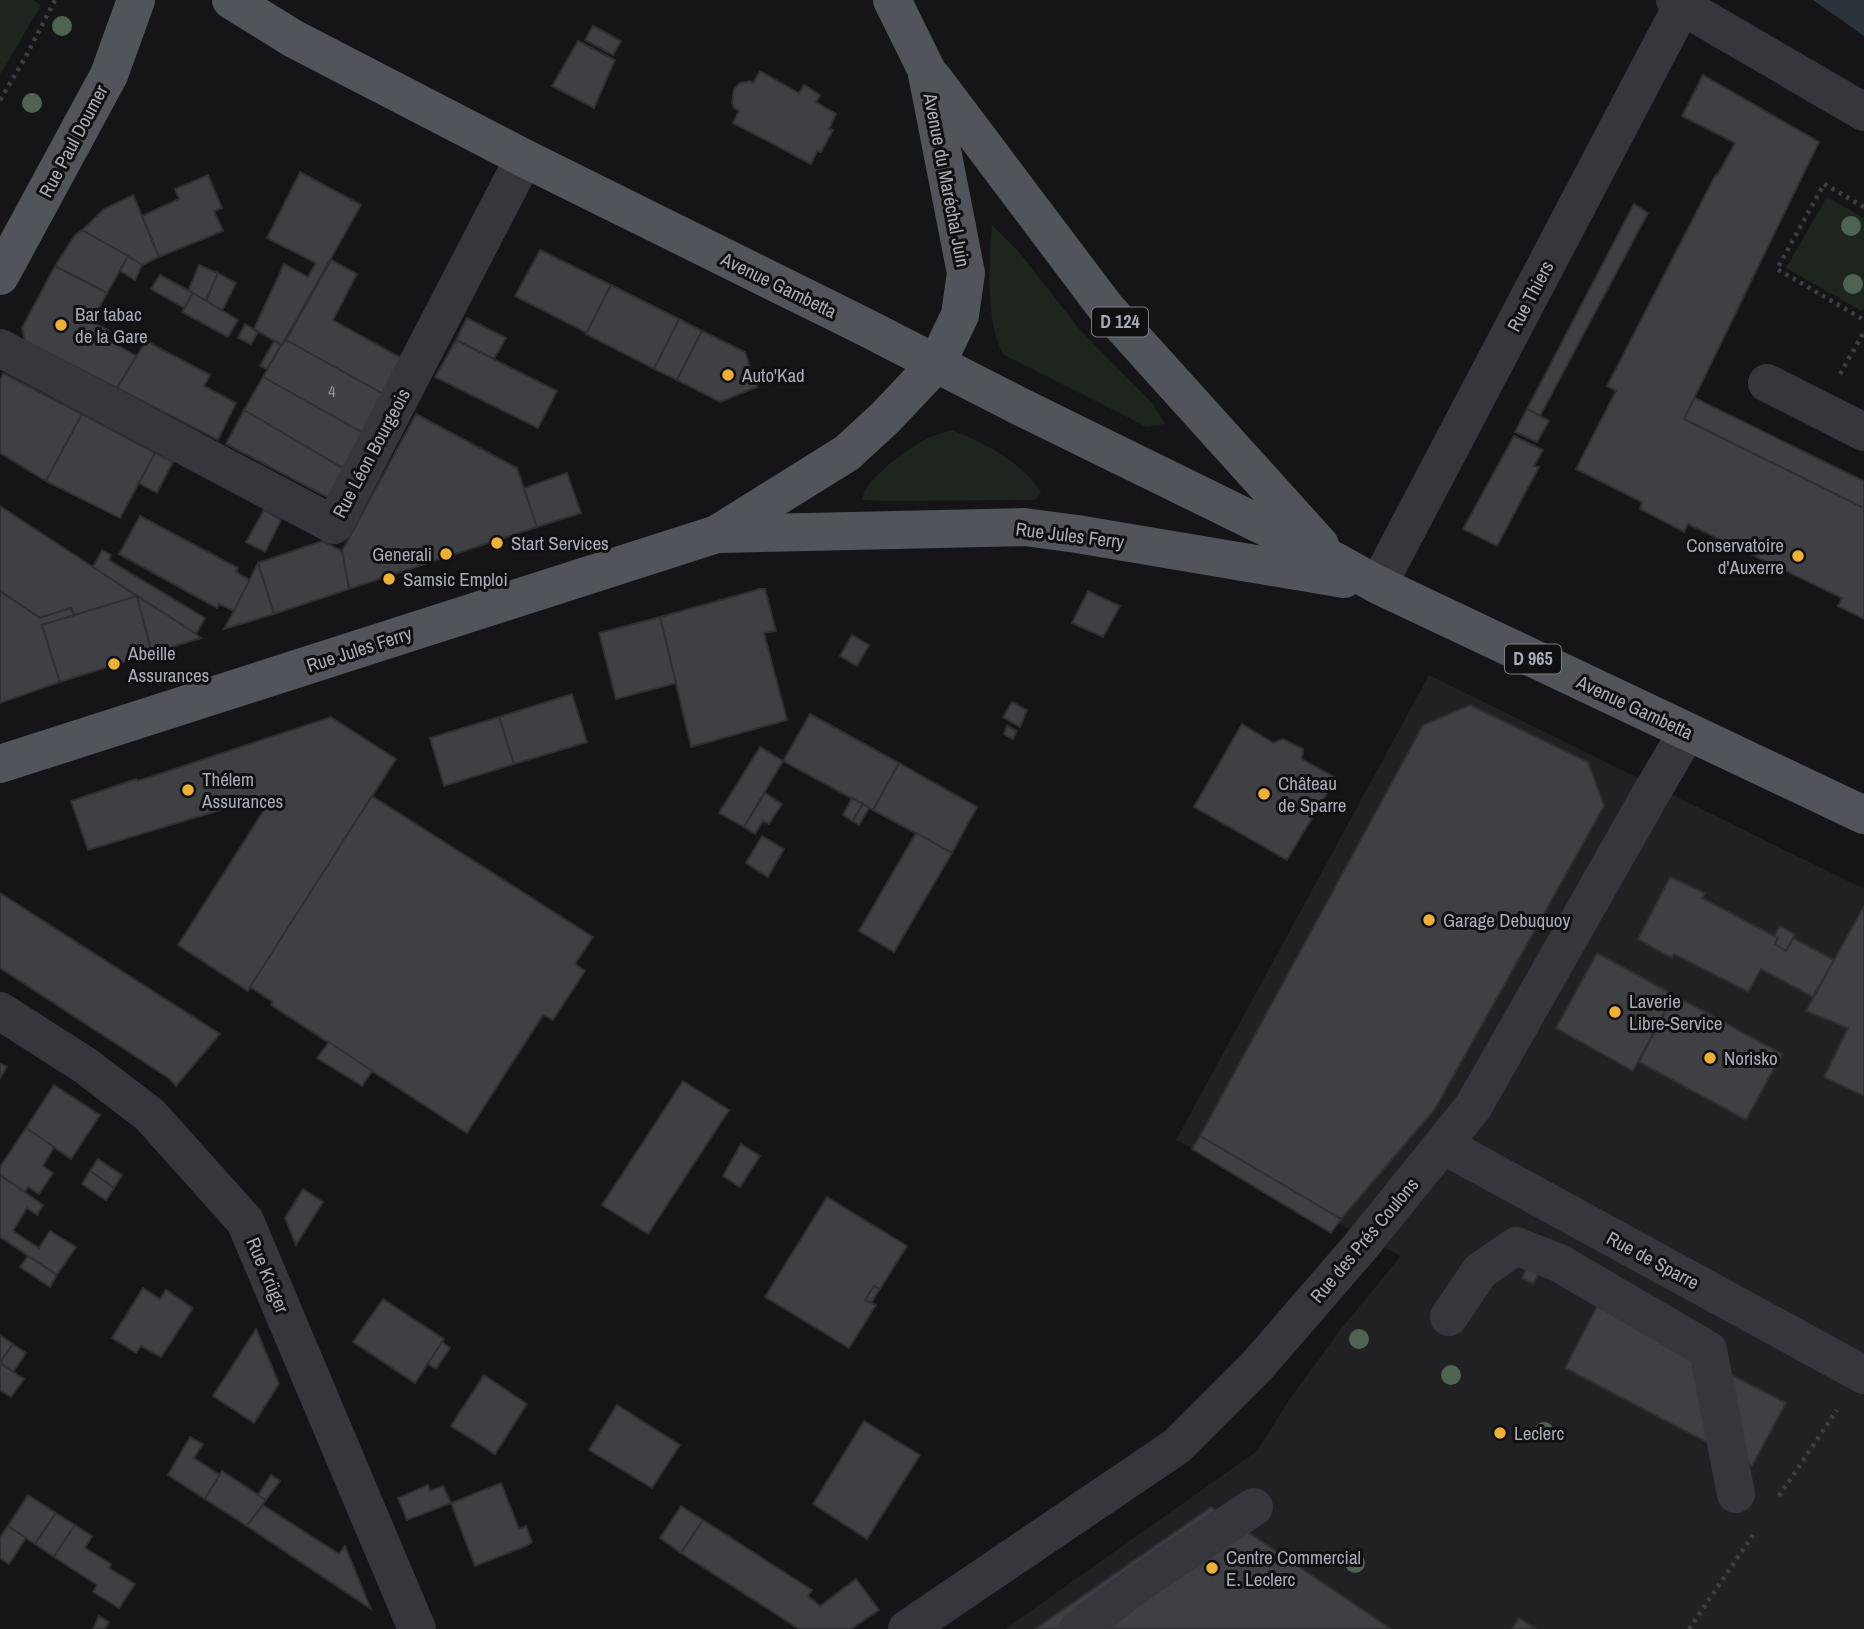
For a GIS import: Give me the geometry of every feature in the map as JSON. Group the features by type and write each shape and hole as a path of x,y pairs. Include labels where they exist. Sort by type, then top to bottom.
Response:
{"main road":[{"name":"Rue Paul Doumer","path":"0,276 108,75 136,0"},
{"name":"Avenue Gambetta","path":"231,0 295,39 524,158 1021,407 1333,560 1378,585 1864,815"},
{"name":"Avenue du Maréchal Juin","path":"892,0 926,69 966,273 960,314 937,363"},
{"name":"Avenue Gambetta","path":"926,69 1106,308 1333,560"},
{"name":"Rue Jules Ferry","path":"0,764 717,534 847,453 885,418 937,363"},
{"name":"Rue Jules Ferry","path":"717,534 1024,527 1378,585"}],"street":[{"path":"1678,3 1864,113"},
{"name":"Rue Thiers","path":"1378,585 1678,3"},
{"name":"Rue Léon Bourgeois","path":"0,348 334,524 524,158"},
{"path":"1767,383 1864,432"},
{"name":"Rue des Prés Coulons","path":"907,1629 1046,1517 1177,1446 1306,1288 1360,1247 1473,1107 1687,732"},
{"name":"Rue Krüger","path":"0,1011 86,1066 150,1115 245,1221 417,1629"},
{"name":"Rue de Sparre","path":"1443,1145 1864,1375"},
{"path":"1449,1317 1480,1272 1516,1246 1559,1263 1708,1350 1737,1494"},
{"path":"1077,1629 1148,1577 1254,1507"}],"path":[{"path":"0,100 55,0"},
{"path":"1864,207 1824,184 1777,270 1864,320"}],"shaded area":[{"path":"0,0 33,0 41,5 0,75"},
{"path":"1813,0 1864,0 1864,36"},
{"path":"1827,197 1864,218 1862,311 1786,268"},
{"path":"992,225 1019,252 1080,330 1153,404 1165,424 1147,427 1004,355 998,342 991,310 989,274"},
{"path":"952,430 989,447 1024,471 1041,492 1035,500 862,500 879,473 901,455 930,437"},
{"path":"1429,675 1864,889 1864,1629 1005,1629 1257,1451 1289,1400 1340,1330 1401,1256 1176,1140"}],"building":[{"path":"593,26 621,41 613,55 585,40"},
{"path":"578,41 615,60 594,108 552,86"},
{"path":"760,71 799,93 804,85 820,95 816,102 836,114 829,129 833,130 811,164 733,123 739,111 732,103 734,89 740,83 753,83"},
{"path":"1703,75 1819,142 1684,419 1864,508 1864,619 1838,606 1842,598 1688,524 1684,532 1640,509 1642,502 1576,469 1616,391 1607,386 1715,176 1735,143 1682,116"},
{"path":"300,172 361,205 282,345 254,329 284,264 308,277 316,263 267,238"},
{"path":"208,175 222,208 214,211 223,231 159,257 142,216 179,199 175,189"},
{"path":"133,195 159,257 142,265 82,230 104,209"},
{"path":"1634,204 1648,213 1540,416 1527,409"},
{"path":"82,230 128,256 107,293 55,266 75,235"},
{"path":"540,250 611,285 587,333 515,296"},
{"path":"128,256 142,265 135,280 120,271"},
{"path":"331,260 357,274 333,320 401,358 383,394 286,340"},
{"path":"199,265 218,273 206,301 188,291"},
{"name":"Bar tabac de la Gare","path":"55,266 107,293 91,322 108,330 104,337 136,356 117,388 25,341 22,328"},
{"path":"218,273 236,283 222,311 206,301"},
{"path":"160,275 193,293 184,308 151,289"},
{"path":"611,285 679,319 654,369 586,334"},
{"path":"193,293 238,320 228,337 182,312"},
{"path":"467,318 506,338 494,359 456,340"},
{"path":"679,319 702,331 677,380 654,369"},
{"path":"245,324 258,332 251,344 238,338"},
{"path":"702,331 745,352 757,387 720,402 677,380"},
{"path":"286,340 383,394 363,433 263,377"},
{"path":"456,340 557,391 538,428 435,377"},
{"path":"146,341 210,375 204,386 236,403 218,440 117,388"},
{"path":"274,341 281,345 267,369 260,366"},
{"path":"3,373 82,414 46,481 0,453 0,380"},
{"path":"263,377 363,433 344,469 244,410"},
{"path":"1695,398 1864,481 1864,508 1684,419"},
{"path":"1527,409 1549,421 1537,442 1515,432"},
{"path":"244,410 344,469 329,498 226,444"},
{"path":"82,414 155,453 120,518 46,481"},
{"path":"416,414 517,468 537,527 349,589 342,551"},
{"path":"1514,436 1543,450 1534,466 1539,467 1497,546 1463,529"},
{"path":"155,453 173,462 157,493 139,483"},
{"path":"567,473 581,513 537,527 524,488"},
{"path":"0,506 137,596 74,616 71,608 40,618 0,591"},
{"path":"264,510 281,520 265,552 246,542"},
{"path":"140,516 238,568 236,572 250,580 234,611 219,604 217,608 119,554"},
{"path":"322,541 342,551 349,589 274,614 258,563"},
{"path":"102,550 111,555 109,560 205,618 196,634 93,567"},
{"path":"258,563 274,614 224,629 234,611"},
{"path":"765,589 776,631 764,633 787,720 691,747 660,617"},
{"path":"0,591 40,618 71,608 74,616 42,625 60,682 0,703"},
{"path":"1088,591 1120,606 1103,637 1072,623"},
{"path":"137,596 152,653 60,682 42,625"},
{"path":"137,596 196,634 201,638 152,653"},
{"path":"660,617 676,683 616,699 599,633"},
{"path":"852,635 869,645 857,666 840,656"},
{"path":"572,694 587,742 514,764 499,717"},
{"path":"1012,702 1027,710 1020,727 1003,717"},
{"name":"Garage Debuquoy","path":"1470,705 1588,762 1604,806 1435,1109 1341,1219 1200,1136 1423,725"},
{"path":"810,714 899,763 873,810 783,761"},
{"path":"331,717 396,759 248,991 178,945 271,799 267,796 88,850 71,801"},
{"path":"499,717 514,764 444,786 430,738"},
{"name":"Château de Sparre","path":"1242,724 1273,743 1283,739 1303,749 1302,759 1336,778 1287,860 1194,807"},
{"path":"1007,726 1017,731 1013,739 1004,734"},
{"path":"760,747 783,761 744,827 719,813"},
{"path":"899,763 977,807 952,853 873,810"},
{"path":"765,793 782,804 769,824 763,821 755,834 744,827"},
{"path":"372,796 593,937 575,964 585,971 553,1020 543,1015 467,1133 271,1005 273,1002 250,987"},
{"path":"852,798 863,804 853,821 843,815"},
{"path":"863,804 869,808 859,825 853,821"},
{"path":"916,833 952,853 894,952 859,931"},
{"path":"762,836 784,849 768,877 746,863"},
{"path":"1670,877 1705,893 1702,898 1778,938 1775,944 1786,951 1793,938 1834,960 1813,997 1761,969 1748,992 1674,954 1672,958 1638,939"},
{"path":"0,893 220,1034 176,1086 170,1079 0,968"},
{"path":"1864,906 1864,1096 1824,1077 1848,1028 1806,1011"},
{"path":"1780,926 1795,934 1786,951 1775,944 1778,938 1774,936"},
{"path":"1597,953 1674,995 1633,1071 1556,1028"},
{"name":"Norisko","path":"1674,995 1782,1054 1746,1120 1639,1062"},
{"path":"329,1042 372,1071 362,1086 317,1058"},
{"path":"0,1063 7,1067 0,1078"},
{"path":"683,1081 729,1110 648,1234 602,1205"},
{"path":"54,1085 100,1115 71,1159 26,1128"},
{"path":"26,1128 54,1147 43,1166 53,1173 39,1194 28,1187 25,1192 0,1175 0,1167"},
{"path":"1200,1136 1341,1219 1331,1233 1192,1149"},
{"path":"741,1144 760,1156 740,1187 723,1176"},
{"path":"98,1159 122,1175 114,1188 90,1171"},
{"path":"90,1171 114,1188 106,1200 82,1184"},
{"path":"0,1175 43,1205 37,1215 27,1208 13,1231 39,1248 50,1231 76,1247 57,1275 0,1237"},
{"path":"303,1189 323,1202 296,1245 285,1218"},
{"path":"827,1197 907,1246 880,1289 874,1286 865,1300 876,1305 849,1348 765,1297"},
{"path":"28,1256 57,1275 50,1287 20,1267"},
{"path":"1531,1258 1544,1265 1533,1284 1522,1278"},
{"path":"874,1286 880,1289 871,1303 865,1300"},
{"path":"143,1288 160,1299 166,1290 193,1308 161,1357 141,1346 136,1353 112,1338"},
{"path":"383,1299 444,1339 415,1383 353,1342"},
{"path":"1597,1306 1786,1403 1752,1466 1565,1368"},
{"path":"256,1329 279,1384 254,1423 213,1396"},
{"path":"0,1335 13,1344 0,1363"},
{"path":"442,1342 450,1348 436,1369 428,1364"},
{"path":"13,1344 26,1353 13,1372 0,1363"},
{"path":"0,1363 24,1379 11,1397 0,1390"},
{"path":"484,1375 527,1404 495,1454 451,1426"},
{"path":"617,1405 680,1445 652,1488 589,1450"},
{"path":"864,1421 920,1455 867,1539 813,1504"},
{"path":"190,1437 203,1444 194,1458 220,1475 205,1499 168,1475"},
{"path":"222,1471 266,1500 247,1526 205,1499"},
{"path":"271,1475 280,1481 266,1500 258,1495"},
{"path":"501,1483 519,1529 526,1526 532,1542 475,1566 451,1503"},
{"path":"428,1485 430,1491 443,1486 451,1503 407,1520 398,1498"},
{"path":"28,1495 56,1513 35,1544 8,1526"},
{"path":"263,1505 339,1554 345,1546 371,1609 247,1526"},
{"path":"681,1506 703,1520 681,1553 660,1538"},
{"name":"Centre Commercial E. Leclerc","path":"1211,1507 1391,1629 1035,1629"},
{"path":"56,1513 75,1525 54,1557 35,1544"},
{"path":"703,1520 812,1590 808,1596 820,1606 856,1579 879,1610 851,1629 799,1629 681,1553"},
{"path":"75,1525 92,1536 85,1548 111,1564 109,1568 135,1584 119,1608 93,1592 97,1585 54,1557"},
{"path":"8,1526 26,1538 9,1564 0,1558 0,1538"},
{"path":"99,1616 109,1622 105,1629 93,1629"},
{"path":"1519,1618 1536,1629 1512,1629"}],"place":[{"name":"Bar tabac de la Gare","path":"61,325"},
{"name":"Auto'Kad","path":"728,375"},
{"name":"Start Services","path":"497,543"},
{"name":"Generali","path":"446,554"},
{"name":"Conservatoire d'Auxerre","path":"1798,556"},
{"name":"Samsic Emploi","path":"389,579"},
{"name":"Abeille Assurances","path":"114,664"},
{"name":"Thélem Assurances","path":"188,790"},
{"name":"Château de Sparre","path":"1264,794"},
{"name":"Garage Debuquoy","path":"1429,920"},
{"name":"Laverie Libre-Service","path":"1615,1012"},
{"name":"Norisko","path":"1710,1058"},
{"name":"Leclerc","path":"1500,1433"},
{"name":"Centre Commercial E. Leclerc","path":"1212,1568"}]}
